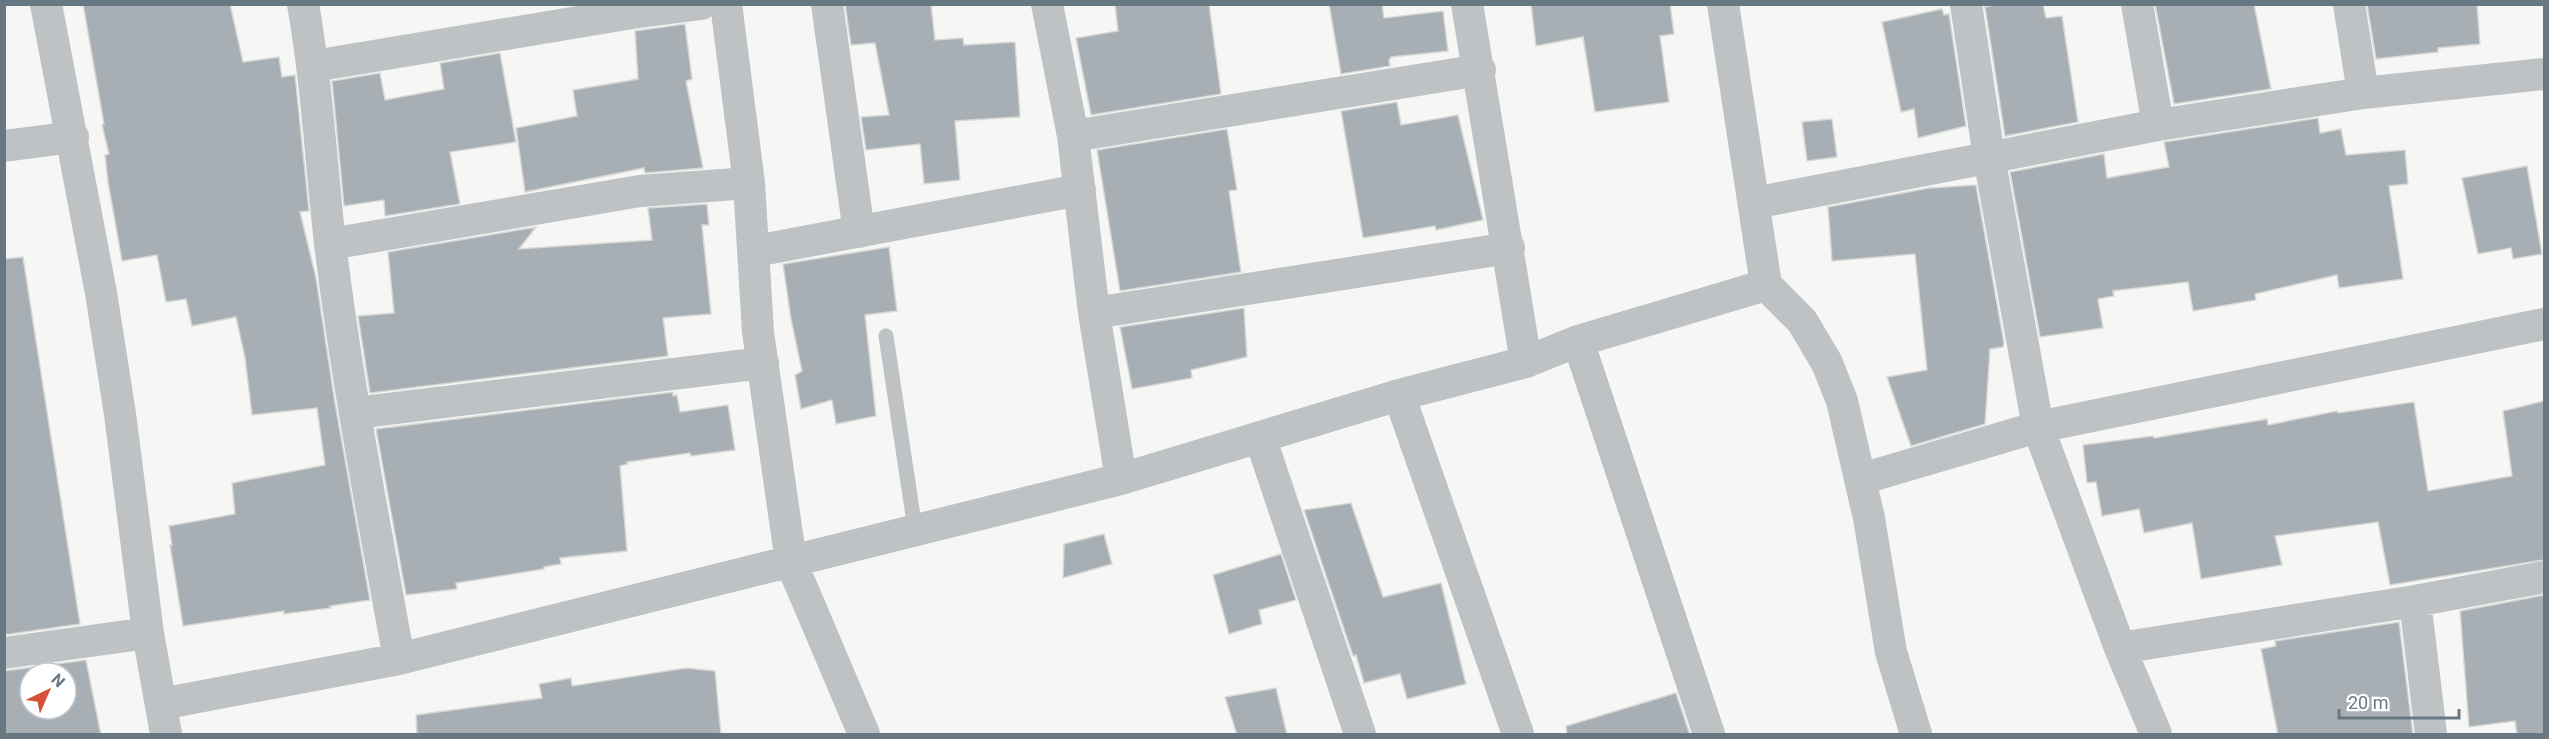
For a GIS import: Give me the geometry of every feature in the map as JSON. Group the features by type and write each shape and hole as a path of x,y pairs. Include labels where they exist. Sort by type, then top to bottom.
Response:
{"street":[{"path":"46,4 73,136 115,381 148,633 166,735"},
{"path":"303,4 314,66 330,244 355,413 399,659"},
{"path":"314,66 701,4"},
{"path":"726,4 749,183 758,332 791,562 864,735"},
{"path":"827,4 859,232"},
{"path":"1047,4 1073,136 1094,313 1120,479"},
{"path":"1467,4 1480,70 1526,362"},
{"path":"1723,4 1766,285 1802,321 1827,363 1842,401 1861,479 1891,652 1916,735"},
{"path":"1966,4 1989,157 2038,427 2120,648 2156,735"},
{"path":"2137,4 2158,125"},
{"path":"2349,4 2363,93"},
{"path":"1073,136 1480,70"},
{"path":"1754,203 2158,125 2363,93 2544,74"},
{"path":"4,146 73,136"},
{"path":"330,244 640,191 749,183"},
{"path":"754,251 1080,190"},
{"path":"1094,313 1509,248"},
{"path":"161,704 399,659 1120,479 1399,395 1526,362 1578,341 1766,285"},
{"path":"1861,479 2038,427 2544,324"},
{"path":"1578,341 1709,735"},
{"path":"355,413 763,363"},
{"path":"1399,395 1518,735"},
{"path":"1260,437 1360,735"},
{"path":"2120,648 2415,601 2544,577"},
{"path":"2415,601 2431,735"},
{"path":"4,653 148,633"}],"lane":[{"path":"886,336 915,529"}],"building":[{"path":"83,4 230,4 243,62 279,57 282,77 295,75 309,211 300,212 316,278 335,403 370,600 330,606 331,608 284,614 284,611 183,626 169,526 235,514 232,483 325,465 317,408 252,415 245,358 236,317 192,326 186,299 166,302 157,255 122,261 108,182 105,155 109,154 102,125 104,124"},
{"path":"845,4 931,4 935,40 963,38 964,45 1015,42 1020,117 955,121 960,180 924,184 920,144 866,150 861,117 889,115 875,43 851,45"},
{"path":"1115,4 1209,4 1221,94 1091,115 1076,38 1118,31"},
{"path":"1329,4 1382,4 1384,18 1443,11 1448,51 1391,57 1390,66 1341,74"},
{"path":"1531,4 1670,4 1674,34 1660,36 1669,102 1595,112 1583,37 1536,46"},
{"path":"1999,4 2043,4 2046,18 2062,16 2078,122 2005,136 1985,7"},
{"path":"2155,4 2254,4 2271,89 2174,104"},
{"path":"2367,4 2477,4 2480,44 2438,48 2438,52 2376,59"},
{"path":"1942,9 1944,15 1949,14 1966,126 1918,138 1914,109 1901,112 1882,22"},
{"path":"685,24 692,79 686,81 703,168 645,173 644,168 525,192 516,128 577,116 573,90 638,79 635,31"},
{"path":"500,53 516,142 450,152 460,204 385,216 384,200 344,206 332,81 380,73 385,100 444,89 440,63"},
{"path":"1397,102 1401,125 1458,115 1483,220 1436,230 1435,226 1363,238 1341,111"},
{"path":"2318,118 2320,133 2341,129 2346,155 2405,150 2408,184 2389,186 2403,279 2339,288 2337,275 2255,294 2256,300 2193,311 2188,282 2113,291 2114,296 2098,299 2103,328 2040,337 2010,172 2104,154 2107,178 2169,167 2164,142"},
{"path":"1832,119 1837,157 1807,161 1802,122"},
{"path":"1227,129 1237,190 1229,191 1241,272 1120,291 1097,150"},
{"path":"2527,166 2542,254 2513,259 2511,248 2478,254 2462,178"},
{"path":"1976,185 2004,343 2003,347 1990,349 1985,424 1911,446 1887,377 1927,370 1915,254 1832,261 1828,207 1929,188"},
{"path":"707,204 709,225 702,225 711,314 663,318 668,356 370,393 358,316 394,313 388,252 536,227 519,249 652,240 648,208"},
{"path":"889,247 897,311 865,315 876,416 836,424 832,400 801,409 795,375 802,371 783,264"},
{"path":"23,257 80,624 4,635 4,259"},
{"path":"1244,308 1247,357 1191,370 1192,378 1132,389 1120,327"},
{"path":"673,392 673,396 677,395 680,412 728,405 735,450 691,456 690,453 627,462 628,464 620,466 627,551 560,558 561,564 544,567 544,569 456,583 457,589 406,595 376,429"},
{"path":"2544,401 2544,560 2390,585 2378,522 2275,536 2282,565 2201,579 2192,523 2144,533 2139,509 2102,516 2096,482 2087,483 2083,445 2153,436 2154,438 2267,419 2268,425 2337,411 2338,413 2414,402 2428,491 2512,476 2503,411"},
{"path":"1351,503 1383,597 1441,583 1466,684 1407,699 1400,674 1364,683 1304,510"},
{"path":"1104,534 1112,564 1063,578 1064,544"},
{"path":"1281,554 1296,600 1259,610 1262,624 1229,634 1213,575"},
{"path":"2544,595 2544,735 2517,735 2515,721 2469,727 2460,611"},
{"path":"2399,622 2413,735 2278,735 2261,649 2276,646 2275,641"},
{"path":"86,660 101,735 4,735 4,671 18,669 18,721 78,721 78,661"},
{"path":"686,668 715,671 721,735 417,735 416,715 542,698 539,684 571,678 572,686"},
{"path":"1276,688 1287,735 1237,735 1225,697"},
{"path":"1676,693 1690,735 1567,735 1566,726"}]}
